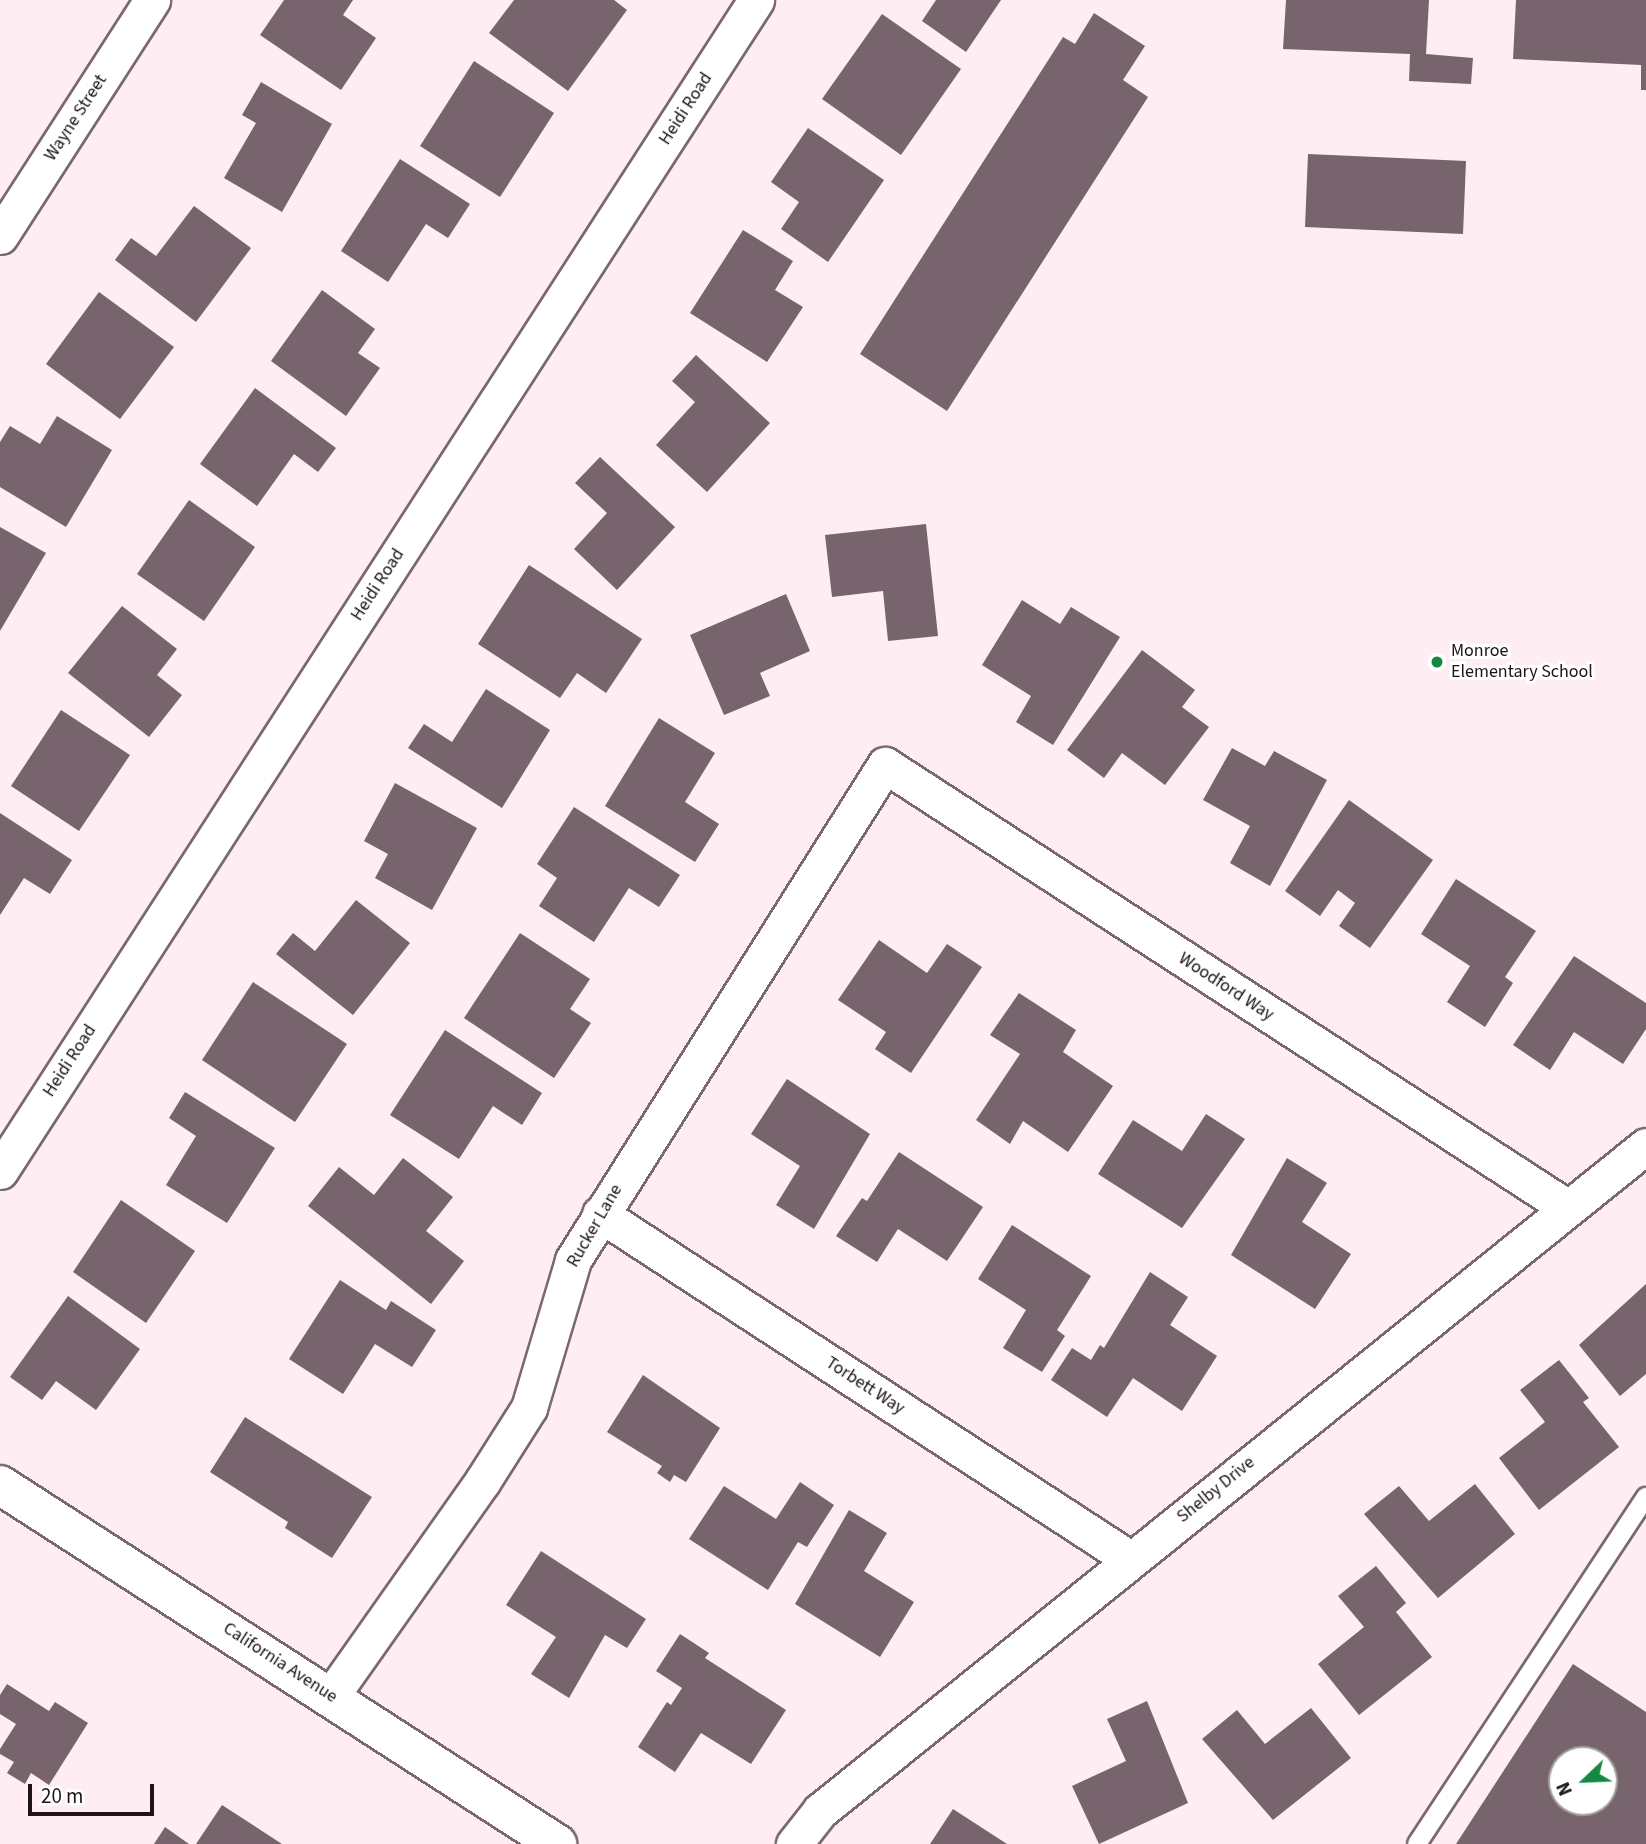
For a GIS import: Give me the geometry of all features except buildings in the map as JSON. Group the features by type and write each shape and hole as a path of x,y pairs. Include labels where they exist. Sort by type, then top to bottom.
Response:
{"main road":[{"name":"California Avenue","path":"0,1485 557,1844"}],"street":[{"name":"Wayne Street","path":"0,236 152,0"},
{"name":"Heidi Road","path":"0,1171 756,0"},
{"name":"Woodford Way","path":"885,765 1567,1208"},
{"name":"Rucker Lane","path":"331,1696 482,1482 529,1408 573,1260 885,765"},
{"name":"Shelby Drive","path":"794,1844 820,1811 1646,1146"},
{"name":"Torbett Way","path":"600,1214 1130,1559"}],"lane":[{"path":"1417,1844 1646,1497"}],"place":[{"name":"Monroe Elementary School","path":"1437,662"}]}
